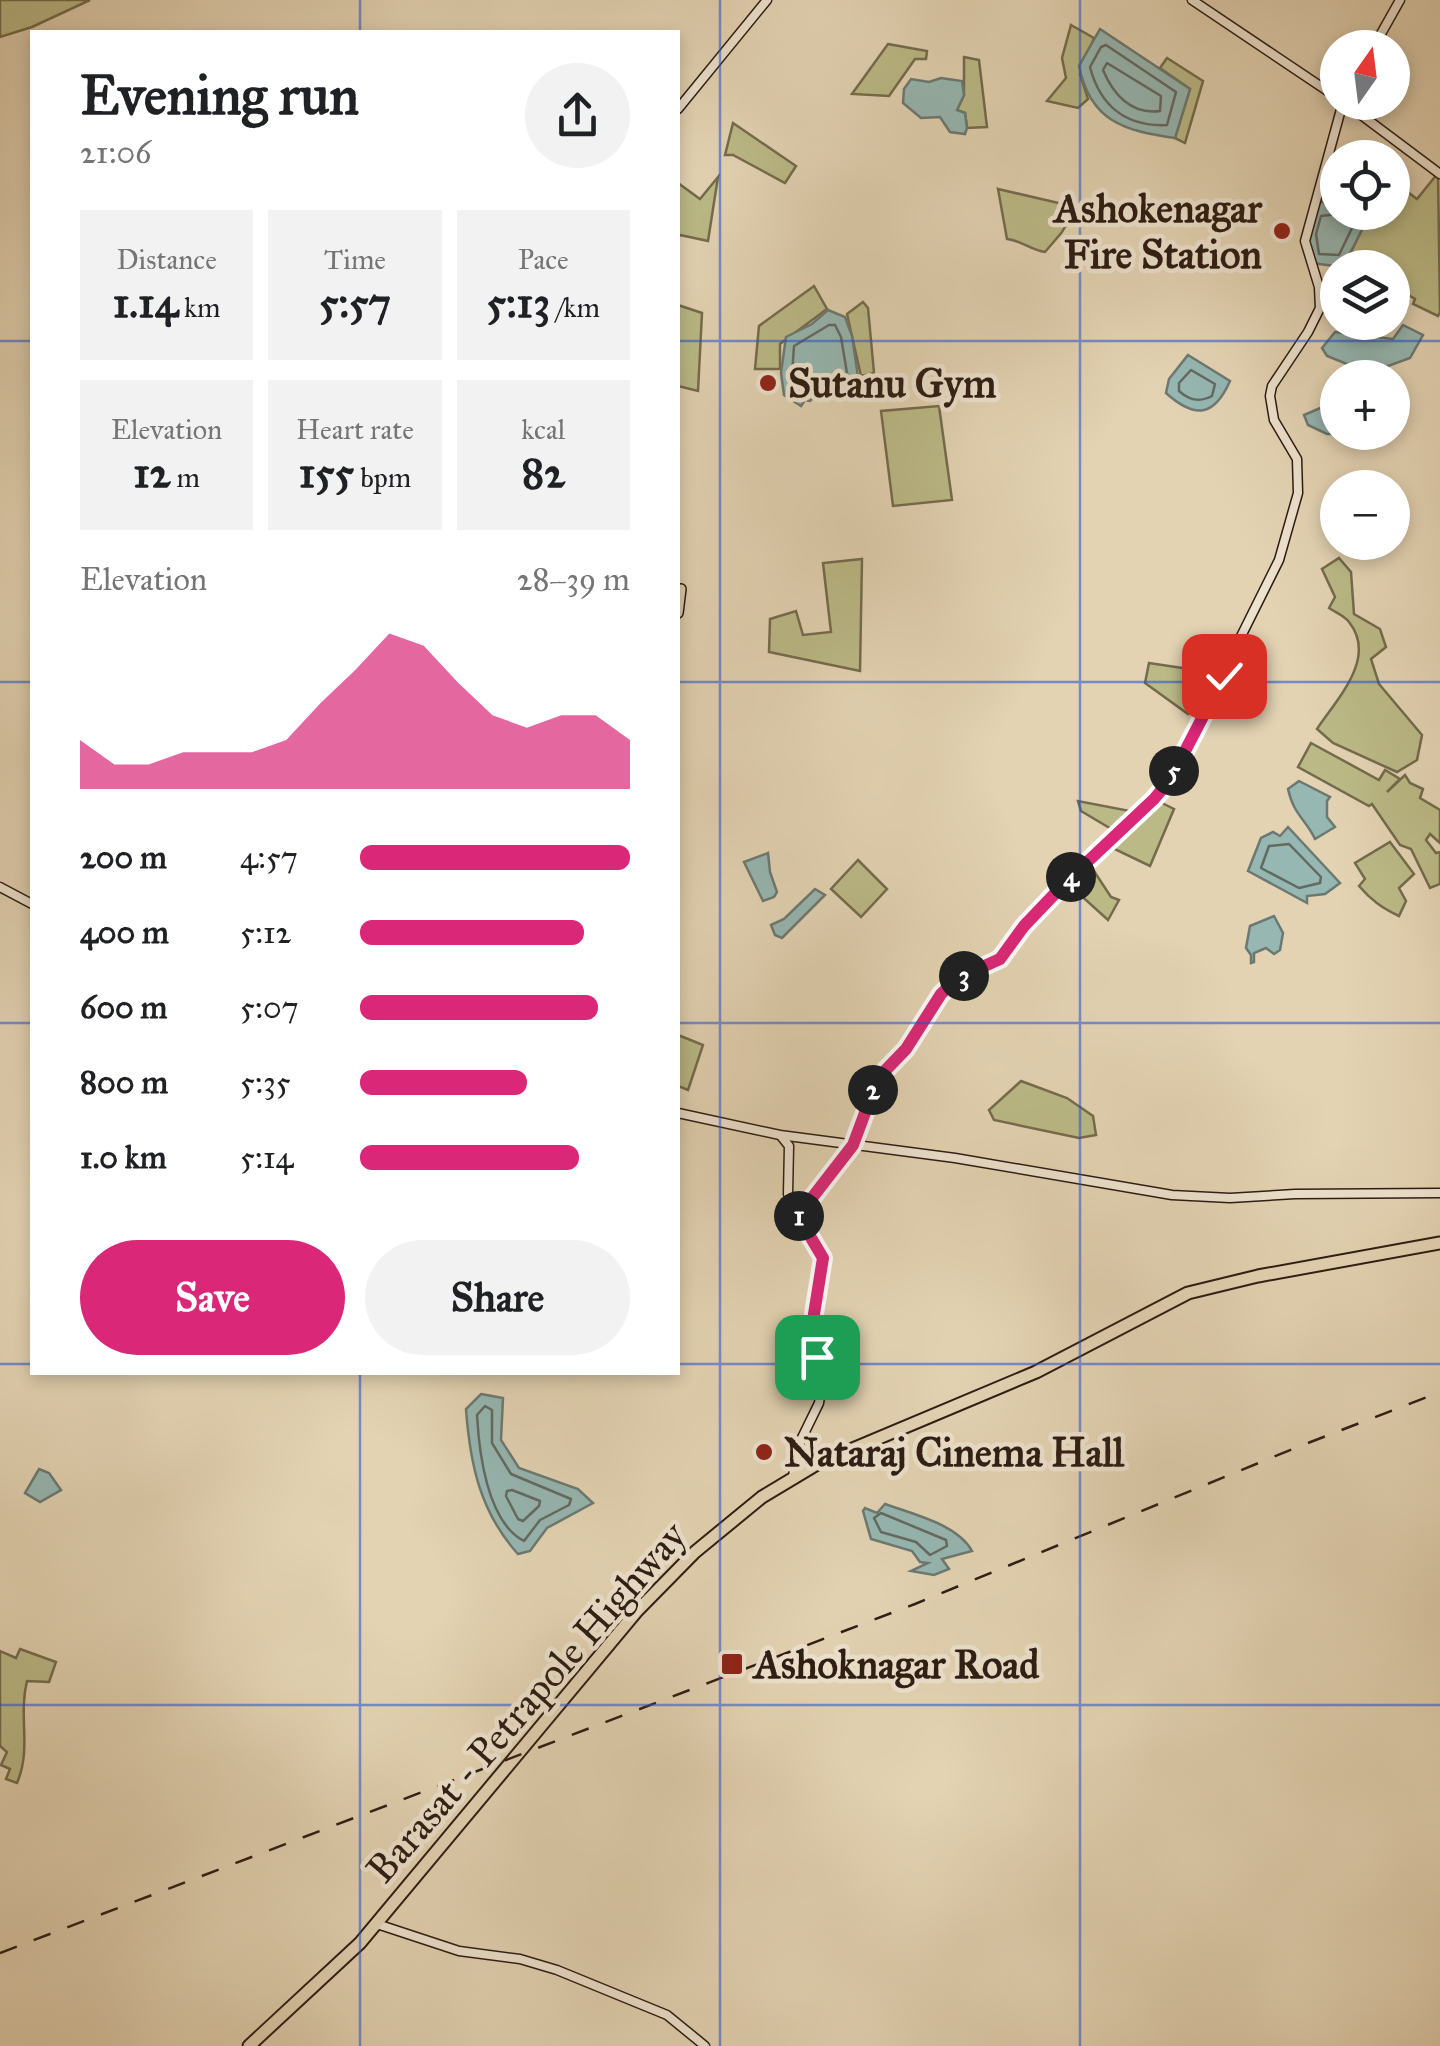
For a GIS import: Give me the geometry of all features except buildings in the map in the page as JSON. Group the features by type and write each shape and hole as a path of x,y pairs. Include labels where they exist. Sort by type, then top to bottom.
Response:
{"highway":[{"name":"Barasat - Petrapole Highway","path":"249,2046 377,1924 637,1612 719,1530 793,1477 1036,1372 1188,1293 1258,1276 1440,1243"}],"main road":[{"path":"680,107 766,0"},
{"path":"1192,0 1320,86"},
{"path":"1383,30 1400,0"},
{"path":"798,1216 853,1145 878,1078 906,1049 948,986 1000,959 1024,926 1066,882 1161,792 1222,680 1279,560 1300,478 1297,459 1274,420 1270,396 1272,386 1320,308 1319,287 1305,241 1337,120"},
{"path":"1368,120 1440,174"},
{"path":"0,887 30,900"},
{"path":"680,1114 780,1135 1172,1195 1230,1198 1440,1193"},
{"path":"780,1135 789,1146 788,1194 823,1258 814,1314 822,1387 796,1453 793,1477"},
{"path":"796,1453 800,1462 811,1467"},
{"path":"377,1924 459,1951 520,1960 572,1975 668,2015 705,2046"}],"shaded area":[{"path":"0,0 90,0 0,37"},
{"path":"1071,25 1094,38 1080,74 1088,99 1078,108 1047,101 1066,78 1062,58"},
{"path":"888,44 927,51 926,59 915,59 889,96 852,94"},
{"path":"964,57 979,60 987,127 967,128 965,113 957,110 964,95"},
{"path":"1167,58 1203,81 1185,143 1175,138 1190,89 1160,68"},
{"path":"733,123 796,166 785,183 733,155 725,155"},
{"path":"1438,173 1438,316 1413,304 1410,250 1352,250 1362,230 1410,230 1410,194 1417,199"},
{"path":"718,177 708,241 680,235 680,184 700,199"},
{"path":"998,189 1076,207 1062,232 1045,252 1040,251 1007,239"},
{"path":"814,286 827,309 780,344 780,369 755,369 759,326"},
{"path":"863,302 868,308 874,373 861,376 847,314"},
{"path":"680,306 702,313 698,391 680,386"},
{"path":"939,406 952,500 893,506 881,411"},
{"path":"862,559 860,671 769,652 770,619 796,611 803,635 831,632 823,563"},
{"path":"1341,560 1351,572 1354,614 1380,629 1386,647 1371,659 1379,684 1422,735 1417,760 1397,772 1333,743 1317,729 1351,678 1359,650 1349,622 1329,608 1335,597 1322,569"},
{"path":"1149,663 1216,673 1214,681 1206,680 1212,684 1197,712 1192,710 1188,714 1145,683"},
{"path":"1311,743 1379,780 1385,770 1400,779 1387,792 1405,775 1410,783 1423,789 1420,798 1440,810 1440,843 1430,834 1426,840 1436,853 1440,852 1440,884 1430,888 1411,849 1400,845 1372,804 1369,806 1298,767"},
{"path":"1154,799 1174,809 1150,866 1106,845 1118,833 1081,811 1078,801 1140,813"},
{"path":"1390,842 1414,874 1399,888 1406,901 1399,916 1359,886 1365,879 1355,863"},
{"path":"858,860 887,889 861,917 831,889"},
{"path":"1088,862 1111,897 1119,900 1108,920 1066,882"},
{"path":"680,1036 703,1045 688,1090 680,1087"},
{"path":"1021,1081 1067,1098 1093,1116 1096,1135 1079,1138 994,1120 989,1110"},
{"path":"20,1649 56,1662 49,1682 27,1681 24,1757 17,1783 6,1779 10,1769 1,1765 7,1752 0,1746 0,1651 16,1658"}],"water":[{"path":"1100,29 1190,89 1175,138 1125,127 1091,99 1079,66"},
{"path":"941,78 962,81 964,95 957,110 965,113 965,134 950,132 940,117 921,118 903,103 904,89 911,79 929,82"},
{"path":"1315,199 1320,201 1320,230 1362,230 1352,250 1320,250 1320,264 1311,263 1306,250"},
{"path":"828,310 845,317 852,336 861,397 816,395 801,406 784,395 781,373 786,337 812,324"},
{"path":"1410,328 1423,335 1410,358 1405,360 1337,360 1327,356 1322,348 1328,340 1410,340"},
{"path":"1188,355 1230,381 1217,402 1203,410 1186,407 1166,393 1169,379"},
{"path":"1320,408 1320,431 1308,425 1304,415"},
{"path":"1299,781 1330,797 1327,817 1335,827 1315,839 1293,805 1288,789"},
{"path":"1288,827 1340,883 1325,894 1307,896 1307,903 1248,871 1261,838 1273,832 1280,836"},
{"path":"768,853 777,892 763,901 744,862"},
{"path":"815,889 825,895 782,938 775,935 771,925 784,919"},
{"path":"1274,916 1283,933 1280,950 1274,954 1266,948 1254,953 1251,963 1246,948 1250,926"},
{"path":"481,1394 503,1398 501,1440 519,1468 578,1489 593,1503 547,1528 530,1551 518,1554 505,1538 479,1486 466,1409"},
{"path":"39,1469 49,1473 61,1490 40,1502 25,1493"},
{"path":"885,1504 945,1527 972,1551 942,1559 949,1569 934,1575 911,1571 928,1563 920,1562 912,1551 871,1539 863,1511 865,1508 877,1513"}],"railway":[{"path":"0,1953 915,1604 1440,1392"}],"place":[{"name":"Ashokenagar Fire Station","path":"1282,231"},
{"name":"Sutanu Gym","path":"768,383"},
{"name":"Nataraj Cinema Hall","path":"764,1452"},
{"name":"Ashoknagar Road","path":"732,1664"}],"route":[{"path":"817,1357 814,1314 823,1258 798,1216 853,1145 878,1078 911,1043 948,986 1000,959 1024,926 1066,882 1161,792 1224,676"}]}
